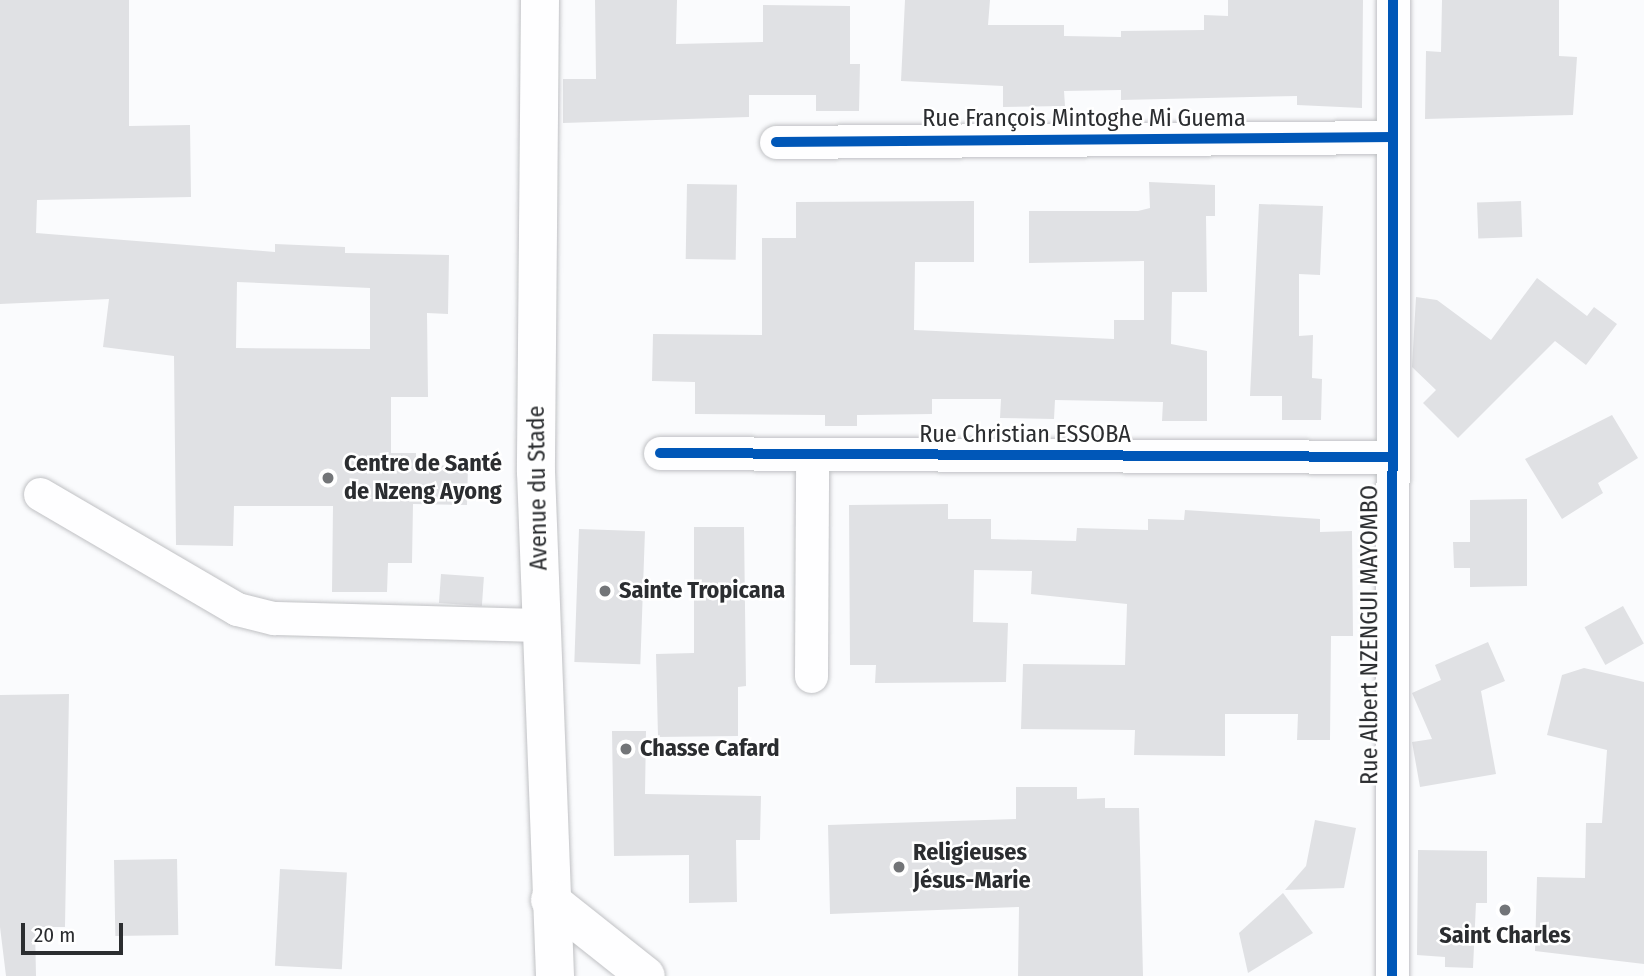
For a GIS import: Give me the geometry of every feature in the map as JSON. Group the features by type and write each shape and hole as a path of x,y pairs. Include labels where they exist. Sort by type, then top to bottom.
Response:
{"main road":[{"name":"Avenue du Stade","path":"540,0 541,625 555,976"},
{"path":"534,976 544,962 550,901"},
{"path":"550,901 646,976"}],"street":[{"name":"Rue Albert NZENGUI MAYOMBO","path":"1392,0 1392,976"},
{"name":"Rue François Mintoghe Mi Guema","path":"776,142 1393,137"},
{"name":"Rue Christian ESSOBA","path":"660,453 1391,457"},
{"path":"811,676 812,455"},
{"path":"40,494 237,609 274,618 541,625"}],"building":[{"path":"0,0 129,0 129,126 190,125 191,197 37,200 36,233 275,252 275,244 345,247 345,253 449,255 448,314 427,313 428,397 391,397 391,453 416,453 416,465 468,466 467,505 413,504 412,563 388,563 387,592 332,592 333,506 234,506 233,546 176,545 174,356 103,347 109,299 0,304","holes":["237,282 370,288 370,349 236,348"]},
{"path":"595,0 677,0 676,44 763,42 763,5 850,6 850,64 860,64 859,111 816,111 816,95 749,95 749,117 563,123 563,79 596,79"},
{"path":"905,0 990,0 988,25 1064,25 1064,36 1121,37 1121,31 1204,30 1204,15 1228,16 1228,0 1363,0 1362,108 1297,105 1297,96 1121,100 1121,90 1064,91 1065,106 1003,107 1003,86 901,81"},
{"path":"1442,0 1559,0 1559,56 1577,57 1573,115 1425,119 1426,51 1441,52"},
{"path":"1149,182 1215,185 1215,216 1206,216 1207,292 1172,292 1171,344 1207,351 1207,421 1162,421 1163,402 1055,400 1054,419 1000,418 1001,399 932,399 932,414 857,415 857,426 825,426 825,415 695,414 695,382 652,381 653,334 762,335 762,238 796,238 796,202 974,201 974,262 915,262 914,330 1114,339 1114,320 1144,320 1144,261 1029,263 1029,211 1138,211 1150,208"},
{"path":"687,184 737,185 736,260 686,259"},
{"path":"1521,201 1522,237 1478,239 1477,203"},
{"path":"1259,204 1323,206 1320,275 1299,274 1299,336 1313,335 1312,378 1322,379 1321,420 1282,420 1282,396 1250,396"},
{"path":"1537,278 1587,316 1594,307 1617,324 1586,365 1555,341 1458,438 1423,403 1436,390 1412,367 1416,297 1437,300 1491,340"},
{"path":"1612,415 1638,458 1598,483 1603,493 1562,519 1525,459"},
{"path":"1527,499 1527,586 1470,587 1470,568 1454,568 1453,542 1470,542 1470,500"},
{"path":"948,504 948,519 991,519 991,539 1076,541 1077,528 1148,530 1148,519 1184,520 1185,510 1320,519 1320,532 1352,531 1353,636 1331,636 1330,740 1297,740 1298,714 1225,714 1225,756 1134,755 1135,730 1021,729 1023,664 1125,665 1127,604 1031,594 1032,571 974,570 973,622 1008,623 1006,682 875,683 876,665 850,665 849,505"},
{"path":"694,527 744,527 746,686 738,687 738,736 658,737 656,654 694,653"},
{"path":"579,529 645,531 640,664 574,662"},
{"path":"441,574 484,577 482,606 439,603"},
{"path":"1623,606 1644,644 1605,665 1585,627"},
{"path":"1488,642 1505,681 1481,691 1496,774 1420,787 1412,742 1432,739 1412,693 1441,680 1435,665"},
{"path":"1584,668 1644,682 1644,964 1535,951 1537,877 1585,878 1586,823 1602,823 1607,750 1547,735 1562,675"},
{"path":"69,694 65,927 35,927 36,976 6,976 0,927 0,695"},
{"path":"612,731 646,731 645,794 761,796 760,840 736,840 737,902 689,903 689,855 614,856"},
{"path":"1016,787 1077,787 1077,799 1105,798 1105,808 1139,808 1143,976 1018,976 1019,907 830,914 828,825 1016,819"},
{"path":"1315,820 1356,828 1344,888 1285,890 1306,866"},
{"path":"1418,850 1487,851 1487,903 1476,903 1473,968 1445,967 1445,957 1417,955"},
{"path":"177,859 178,935 115,936 114,860"},
{"path":"280,869 347,873 342,969 275,966"},
{"path":"1283,893 1313,933 1248,973 1239,933"}],"cycle path":[{"path":"1392,976 1393,0"},
{"path":"776,142 1393,137"},
{"path":"660,453 1391,457"}],"place":[{"name":"Centre de Santé de Nzeng Ayong","path":"328,478"},
{"name":"Sainte Tropicana","path":"605,591"},
{"name":"Chasse Cafard","path":"626,749"},
{"name":"Religieuses Jésus-Marie","path":"899,867"},
{"name":"Saint Charles","path":"1505,910"}]}
